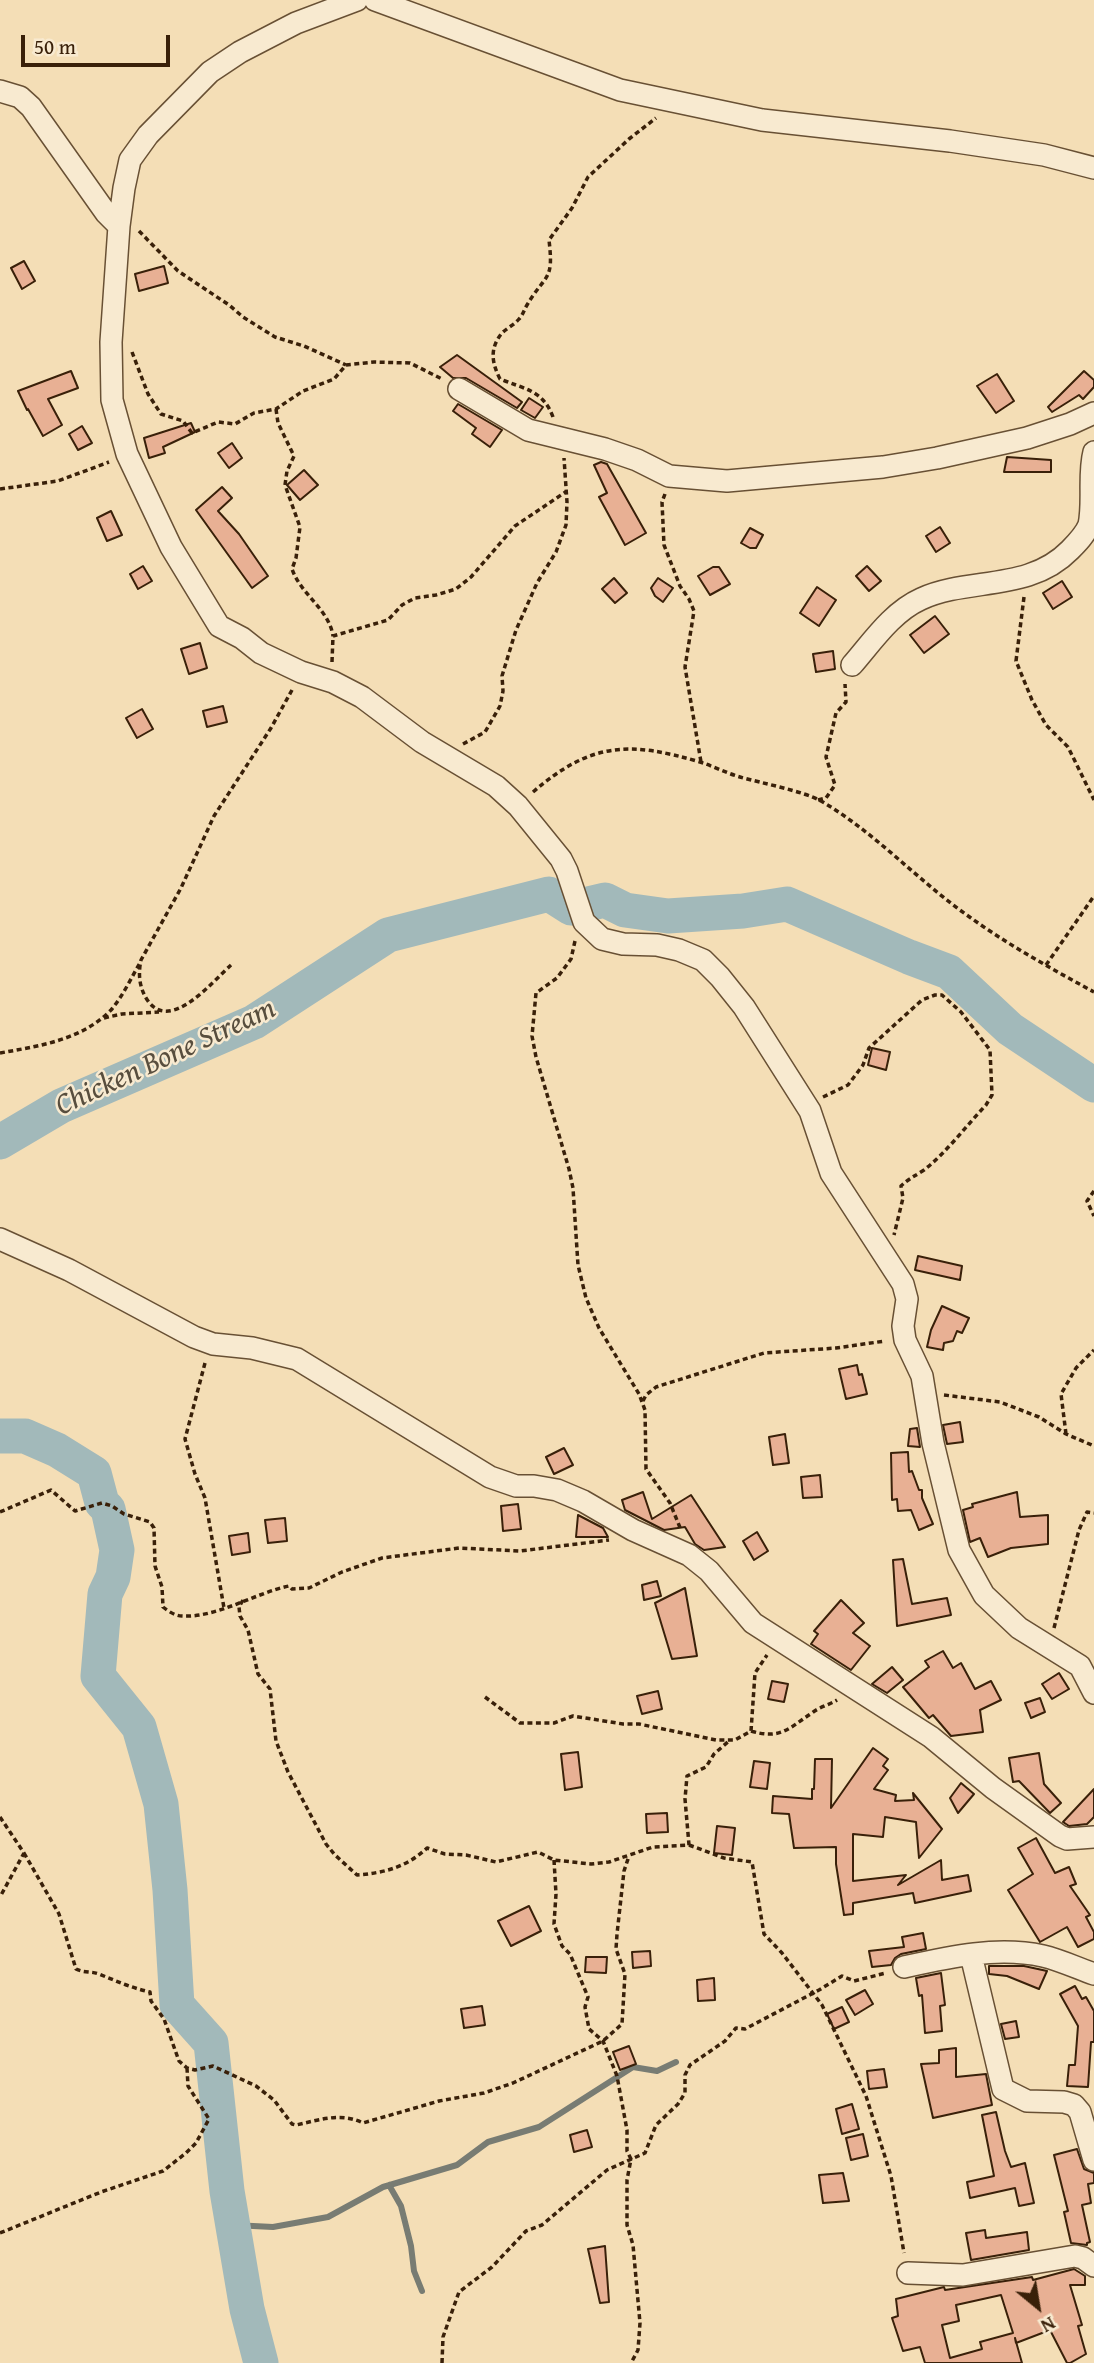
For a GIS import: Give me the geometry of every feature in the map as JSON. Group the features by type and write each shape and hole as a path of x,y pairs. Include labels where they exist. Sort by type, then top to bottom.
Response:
{"street":[{"path":"357,0 296,23 240,52 210,72 148,135 130,160 119,226 111,342 112,400 127,454 171,547 219,626 242,638 261,653 301,673 333,682 362,697 422,743 496,786 518,806 561,859 568,871 582,919 601,939 623,944 657,944 703,960 744,1007 810,1111 831,1173 903,1284 907,1299 903,1326 905,1340 922,1376 933,1443 959,1550 984,1595 1028,1633 1080,1666 1094,1693"},
{"path":"375,0 621,90 762,120 950,141 1044,155 1094,168"},
{"path":"0,90 20,97 31,107 106,213 119,226"},
{"path":"459,388 528,430 616,453 669,476 727,481 883,467 937,458 1027,438 1094,413"},
{"path":"852,665 899,612 918,600 938,592 1026,577 1046,569 1064,556 1079,542 1089,526 1093,509 1094,452"},
{"path":"0,1239 69,1270 194,1337 213,1344 252,1348 296,1359 490,1476 516,1486 557,1490 583,1501 633,1530 689,1555 709,1571 747,1617 769,1636 931,1737 993,1788 1060,1836 1067,1839 1094,1838"},
{"path":"904,1967 971,1955 1016,1952 1042,1956 1094,1974"},
{"path":"971,1955 1003,2089 1027,2101 1064,2102 1074,2105 1080,2112 1094,2160"},
{"path":"908,2273 963,2275 1075,2256 1094,2266"}],"path":[{"path":"451,760 463,744 485,732 500,706 502,676 516,630 537,583 556,552 566,525 566,465 552,414 537,393 500,379 491,360 494,347 502,333 520,319 527,304 548,277 552,263 549,240 572,208 588,177 629,139 676,102"},
{"path":"119,226 136,229 178,271 275,337 304,346 346,365 374,362 410,363 459,388"},
{"path":"111,342 124,343 130,347 148,394 161,414 183,421 192,433 218,422 235,424 254,414 276,409 303,391 334,379 346,365"},
{"path":"276,409 278,423 294,456 287,471 285,485 300,527 292,569 304,590 331,622 333,682"},
{"path":"0,489 58,481 127,454"},
{"path":"669,476 662,502 664,545 680,586 694,611 685,667 701,762"},
{"path":"333,636 387,620 402,605 415,598 456,589 471,577 515,526 567,491"},
{"path":"1026,577 1016,661 1046,725 1068,747 1094,800"},
{"path":"818,800 827,797 835,785 826,757 836,713 846,702 845,684 852,665"},
{"path":"99,1020 118,1001 172,905 214,816 271,728 301,673"},
{"path":"518,806 556,772 602,750 642,748 701,762 731,774 818,800 860,827 970,918 1094,992"},
{"path":"1046,965 1094,896"},
{"path":"582,919 571,959 557,978 536,993 532,1036 540,1077 573,1188 578,1265 586,1298 600,1328 639,1394 642,1403 646,1469 670,1503 689,1555"},
{"path":"141,960 141,988 155,1008 163,1011"},
{"path":"0,1053 54,1044 111,1015 176,1011 191,1002 231,965"},
{"path":"810,1111 821,1098 848,1085 863,1065 869,1048 922,1000 935,995 942,995 961,1012 990,1051 992,1095 986,1105 937,1157 901,1186 903,1198 889,1261"},
{"path":"1094,1191 1087,1201 1094,1216"},
{"path":"642,1403 646,1395 656,1387 764,1353 905,1340"},
{"path":"213,1344 202,1372 185,1439 205,1498 224,1608"},
{"path":"1066,1434 1061,1394 1076,1368 1094,1350"},
{"path":"925,1392 1000,1402 1039,1417 1066,1434 1094,1446"},
{"path":"0,1513 51,1490 75,1511 102,1503 128,1516 150,1522 154,1528 155,1566 162,1587 163,1607 181,1616 224,1608 289,1586 309,1588 342,1572 382,1558 459,1548 520,1551 618,1539 633,1530"},
{"path":"1028,1633 1046,1634 1054,1628 1079,1530 1087,1512 1094,1513"},
{"path":"243,1600 239,1607 240,1616 248,1630 258,1674 270,1689 276,1741 288,1772 326,1844 357,1875 404,1865 427,1848 445,1854 466,1855 496,1862 538,1852 554,1860 591,1864 629,1856 653,1847 688,1844 724,1858 752,1862 764,1934 814,1993 850,2059 866,2096 891,2176 908,2273"},
{"path":"751,1731 755,1673 767,1655 769,1636"},
{"path":"688,1844 685,1799 687,1776 706,1766 714,1754 729,1741 751,1731 772,1734 789,1730 813,1712 837,1699 847,1685"},
{"path":"485,1698 520,1723 554,1723 573,1716 639,1724 729,1741"},
{"path":"0,1817 59,1914 76,1969 86,1973 95,1972 133,1989 150,1992 151,2000 164,2019 179,2061 187,2068 195,2070 214,2066 239,2077 268,2094 292,2124 341,2116 363,2123 491,2091 603,2041 622,2024 624,2016 625,1974 619,1961 616,1941 624,1871 629,1856"},
{"path":"0,1897 24,1853"},
{"path":"554,1860 554,1924 588,1997 585,2007 589,2029 603,2041 619,2085 627,2151 631,2159 627,2180 627,2225 633,2245 640,2323 638,2350 631,2363"},
{"path":"442,2363 443,2337 459,2292 492,2267 526,2231 541,2225 607,2170 645,2153 656,2125 678,2104 685,2093 685,2075 690,2065 725,2041 736,2028 745,2029 842,1976 853,1981 904,1967"},
{"path":"0,2234 101,2192 163,2171 191,2148 205,2130 209,2119 188,2086 187,2068"}],"building":[{"path":"24,261 35,281 22,289 11,268"},
{"path":"164,266 168,283 139,291 135,274"},
{"path":"457,355 522,402 517,408 466,378 453,378 440,367"},
{"path":"71,371 78,388 48,399 62,425 43,436 18,391"},
{"path":"1084,371 1094,380 1094,387 1083,399 1079,395 1052,412 1048,407"},
{"path":"997,374 1014,401 996,413 977,386"},
{"path":"529,398 543,407 535,418 521,410"},
{"path":"458,404 502,430 490,447 472,434 476,428 453,411"},
{"path":"191,423 195,432 163,447 165,453 149,458 144,438"},
{"path":"82,426 92,443 78,450 69,434"},
{"path":"232,443 242,458 229,468 218,453"},
{"path":"1007,457 1051,460 1051,472 1004,472"},
{"path":"601,462 607,464 646,533 625,545 599,497 607,493 594,465"},
{"path":"304,470 318,485 300,500 287,485"},
{"path":"222,487 232,498 218,511 239,534 268,576 252,588 196,510"},
{"path":"111,511 122,535 107,541 97,518"},
{"path":"940,527 950,543 936,552 926,536"},
{"path":"750,528 763,535 756,548 741,543"},
{"path":"143,566 152,581 138,589 130,574"},
{"path":"867,566 881,581 869,591 856,576"},
{"path":"713,567 719,567 730,584 710,595 698,576"},
{"path":"614,578 627,593 615,603 602,589"},
{"path":"658,578 673,588 663,602 655,596 651,588"},
{"path":"1062,581 1072,597 1053,609 1043,593"},
{"path":"817,587 836,600 819,626 800,613"},
{"path":"935,616 949,634 924,653 910,635"},
{"path":"200,643 207,668 189,674 181,649"},
{"path":"833,651 835,669 816,672 813,654"},
{"path":"223,706 227,722 207,727 203,711"},
{"path":"142,709 153,729 137,738 126,718"},
{"path":"872,1048 890,1052 886,1070 868,1065"},
{"path":"918,1256 962,1266 960,1280 915,1270"},
{"path":"942,1306 969,1318 962,1333 957,1331 953,1341 944,1343 943,1350 927,1347"},
{"path":"857,1365 867,1394 846,1399 839,1369"},
{"path":"960,1422 963,1442 947,1444 943,1425"},
{"path":"917,1428 920,1447 908,1446 910,1429"},
{"path":"785,1434 789,1463 773,1465 769,1437"},
{"path":"564,1448 573,1465 554,1474 546,1457"},
{"path":"908,1452 909,1472 912,1471 919,1490 922,1490 922,1498 933,1524 919,1530 911,1510 898,1511 897,1499 892,1500 891,1453"},
{"path":"820,1475 822,1497 803,1498 801,1477"},
{"path":"643,1492 652,1519 691,1495 725,1547 704,1550 695,1544 685,1527 664,1530 625,1510 622,1500"},
{"path":"1017,1492 1020,1517 1048,1515 1048,1544 1011,1548 988,1557 980,1538 970,1542 963,1510 973,1507 972,1504"},
{"path":"518,1504 521,1529 503,1531 501,1506"},
{"path":"578,1515 603,1528 608,1537 576,1537"},
{"path":"285,1518 287,1541 268,1543 265,1520"},
{"path":"757,1532 768,1551 754,1560 743,1541"},
{"path":"248,1533 250,1552 232,1555 229,1536"},
{"path":"903,1559 912,1604 947,1598 951,1615 897,1626 893,1560"},
{"path":"657,1581 661,1596 644,1600 642,1585"},
{"path":"685,1588 697,1656 672,1659 655,1603"},
{"path":"841,1600 864,1623 853,1633 870,1646 851,1670 811,1644 818,1634 814,1631"},
{"path":"943,1651 953,1668 961,1663 975,1689 991,1681 1001,1700 980,1710 983,1732 951,1736 933,1715 929,1718 903,1687 929,1667 925,1661"},
{"path":"892,1667 903,1680 887,1693 872,1684"},
{"path":"1059,1673 1069,1689 1052,1699 1042,1684"},
{"path":"772,1681 788,1684 784,1702 768,1699"},
{"path":"658,1691 662,1709 642,1714 637,1696"},
{"path":"1040,1698 1045,1712 1031,1718 1025,1703"},
{"path":"873,1748 888,1759 883,1766 888,1770 874,1789 896,1795 895,1801 914,1800 913,1793 942,1829 919,1858 916,1822 885,1817 883,1837 853,1834 853,1881 906,1875 898,1885 941,1860 942,1880 968,1875 971,1891 915,1903 913,1893 853,1903 853,1914 844,1915 836,1847 794,1848 789,1814 772,1813 773,1796 812,1799 815,1759 832,1759 831,1808"},
{"path":"578,1752 582,1787 565,1790 561,1754"},
{"path":"1039,1753 1044,1784 1061,1803 1050,1813 1019,1781 1013,1782 1009,1758"},
{"path":"754,1761 770,1763 767,1789 750,1787"},
{"path":"961,1783 974,1794 958,1813 950,1798"},
{"path":"1094,1789 1094,1817 1087,1824 1069,1826 1063,1822"},
{"path":"667,1813 668,1832 647,1833 646,1814"},
{"path":"717,1826 735,1828 732,1855 714,1853"},
{"path":"1036,1838 1055,1873 1069,1867 1076,1884 1070,1886 1090,1915 1086,1917 1094,1932 1094,1939 1078,1947 1067,1927 1040,1942 1008,1890 1033,1874 1018,1848"},
{"path":"529,1906 541,1931 511,1946 498,1921"},
{"path":"923,1933 926,1949 901,1954 891,1965 872,1967 869,1951 904,1947 902,1937"},
{"path":"650,1951 651,1966 633,1968 632,1952"},
{"path":"586,1957 607,1957 606,1973 585,1972"},
{"path":"989,1966 1024,1966 1047,1971 1039,1989 1007,1976 989,1974"},
{"path":"941,1973 945,2005 940,2006 942,2031 925,2033 922,1995 919,1996 916,1978"},
{"path":"714,1978 715,2000 698,2001 697,1980"},
{"path":"1075,1986 1082,1999 1086,1997 1094,2011 1094,2042 1091,2042 1088,2087 1067,2086 1069,2065 1075,2065 1078,2026 1060,1994"},
{"path":"865,1990 873,2004 855,2015 846,2000"},
{"path":"482,2006 485,2025 464,2028 461,2009"},
{"path":"842,2007 849,2022 834,2029 827,2014"},
{"path":"1016,2021 1019,2037 1005,2039 1001,2024"},
{"path":"629,2046 636,2064 620,2070 613,2052"},
{"path":"956,2048 956,2077 986,2074 992,2105 933,2118 921,2064 939,2063 939,2050"},
{"path":"884,2069 887,2087 869,2089 867,2071"},
{"path":"852,2104 859,2129 842,2134 836,2109"},
{"path":"996,2112 1011,2167 1025,2163 1034,2203 1019,2206 1015,2188 970,2198 967,2182 994,2176 982,2115"},
{"path":"587,2130 592,2147 574,2152 570,2135"},
{"path":"863,2134 868,2156 851,2160 846,2138"},
{"path":"1077,2149 1084,2169 1094,2173 1094,2183 1088,2184 1091,2203 1082,2205 1090,2242 1087,2245 1071,2243 1064,2212 1068,2211 1054,2155"},
{"path":"843,2173 849,2201 823,2203 819,2175"},
{"path":"985,2230 986,2238 1027,2232 1029,2250 971,2260 966,2233"},
{"path":"605,2246 609,2302 600,2303 588,2249"},
{"path":"1074,2269 1085,2276 1085,2285 1070,2285 1082,2325 1078,2326 1086,2354 1067,2363 1050,2330 1016,2343 1022,2363 925,2363 920,2347 903,2351 892,2318 898,2316 896,2299 944,2287 945,2290 1032,2277 1033,2280","holes":["1001,2295 1013,2333 980,2342 982,2349 950,2358 942,2325 959,2321 956,2305"]}],"waterway":[{"name":"Chicken Bone Stream","path":"0,1142 61,1106 254,1022 388,935 549,894 571,908 605,900 625,910 668,916 743,911 787,904 949,972 1010,1029 1094,1085"},
{"path":"0,1436 25,1436 57,1450 94,1473 102,1503 108,1509 117,1550 113,1577 105,1594 98,1676 139,1727 161,1804 170,1890 177,2005 211,2043 227,2191 247,2309 261,2363"},
{"path":"233,2225 273,2227 328,2217 383,2187 457,2165 488,2142 539,2127 633,2067 657,2071 676,2062"},
{"path":"389,2185 401,2206 414,2271 422,2291"}]}
